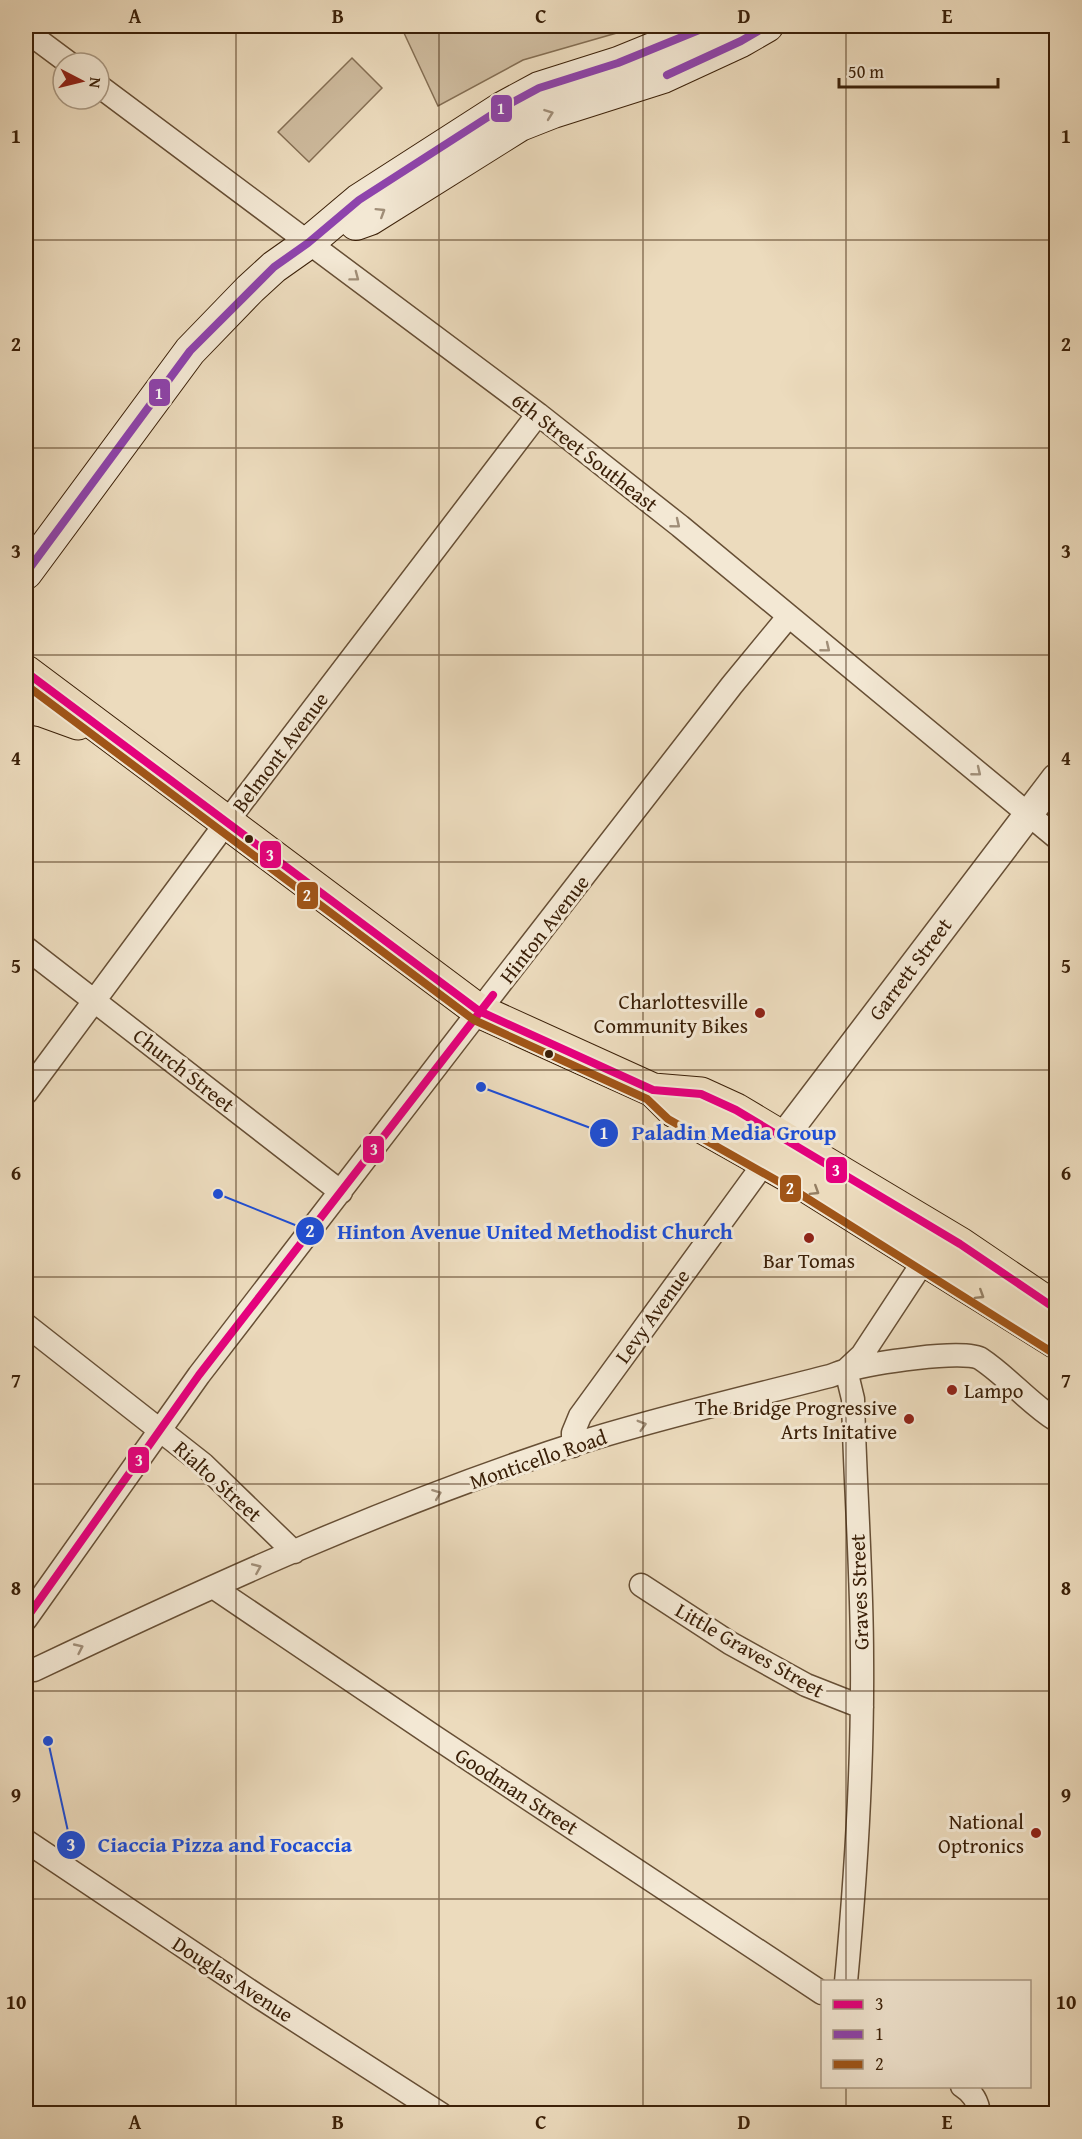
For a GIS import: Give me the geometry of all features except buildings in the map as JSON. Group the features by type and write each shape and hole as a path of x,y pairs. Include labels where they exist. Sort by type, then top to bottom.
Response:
{"main road":[{"path":"26,573 190,351 274,267 308,243 359,200 502,108 539,88 618,63 709,26"},
{"path":"308,243 370,219 520,125 553,112 663,77 741,41 767,26"},
{"path":"26,672 479,1011 653,1090 673,1110 773,1150 934,1246 1056,1309"},
{"path":"26,707 42,710 107,734"},
{"path":"934,1246 1056,1342"}],"street":[{"path":"30,41 51,53"},
{"name":"6th Street Southeast","path":"111,95 538,414 680,526 1056,837"},
{"name":"Belmont Avenue","path":"26,1093 226,823 538,414"},
{"name":"Hinton Avenue","path":"26,1619 199,1375 732,685 788,617"},
{"name":"Garrett Street","path":"773,1150 1056,778"},
{"name":"Church Street","path":"26,948 341,1192"},
{"name":"Levy Avenue","path":"573,1446 573,1433 580,1416 773,1150"},
{"path":"846,1370 862,1355 934,1246"},
{"name":"Rialto Street","path":"26,1325 203,1464 294,1552"},
{"name":"Monticello Road","path":"26,1668 34,1670 213,1587 397,1509 573,1446 846,1370 958,1354 979,1357 1056,1420"},
{"name":"Graves Street","path":"846,1370 853,1399 862,1656 862,1707 852,1920 846,1980"},
{"name":"Little Graves Street","path":"641,1585 730,1642 796,1680 827,1695 862,1707"},
{"name":"Goodman Street","path":"213,1587 454,1750 821,1992"},
{"name":"Douglas Avenue","path":"26,1841 259,1997 441,2114"},
{"path":"965,2088 974,2097 979,2114"}],"shaded area":[{"path":"389,26 641,26 523,60 438,106 404,33"},
{"path":"352,58 382,88 309,162 278,132"}],"transit line":[{"name":"1","path":"26,573 190,351 274,267 308,243 359,200 502,108 539,88 618,63 709,26"},
{"name":"1","path":"667,75 741,41 767,26"},
{"name":"3","path":"26,672 479,1011 653,1090 701,1094 736,1110 960,1244 1056,1309"},
{"name":"2","path":"26,685 474,1020 647,1099 668,1119 797,1192 1050,1351"},
{"name":"3","path":"26,1619 199,1375 493,995"}],"place":[{"name":"Charlottesville Community Bikes","path":"760,1013"},
{"name":"Paladin Media Group","path":"481,1087"},
{"name":"Hinton Avenue United Methodist Church","path":"218,1194"},
{"name":"Bar Tomas","path":"809,1238"},
{"name":"Lampo","path":"952,1390"},
{"name":"The Bridge Progressive Arts Initative","path":"909,1419"},
{"name":"Ciaccia Pizza and Focaccia","path":"48,1741"},
{"name":"National Optronics","path":"1036,1833"}]}
